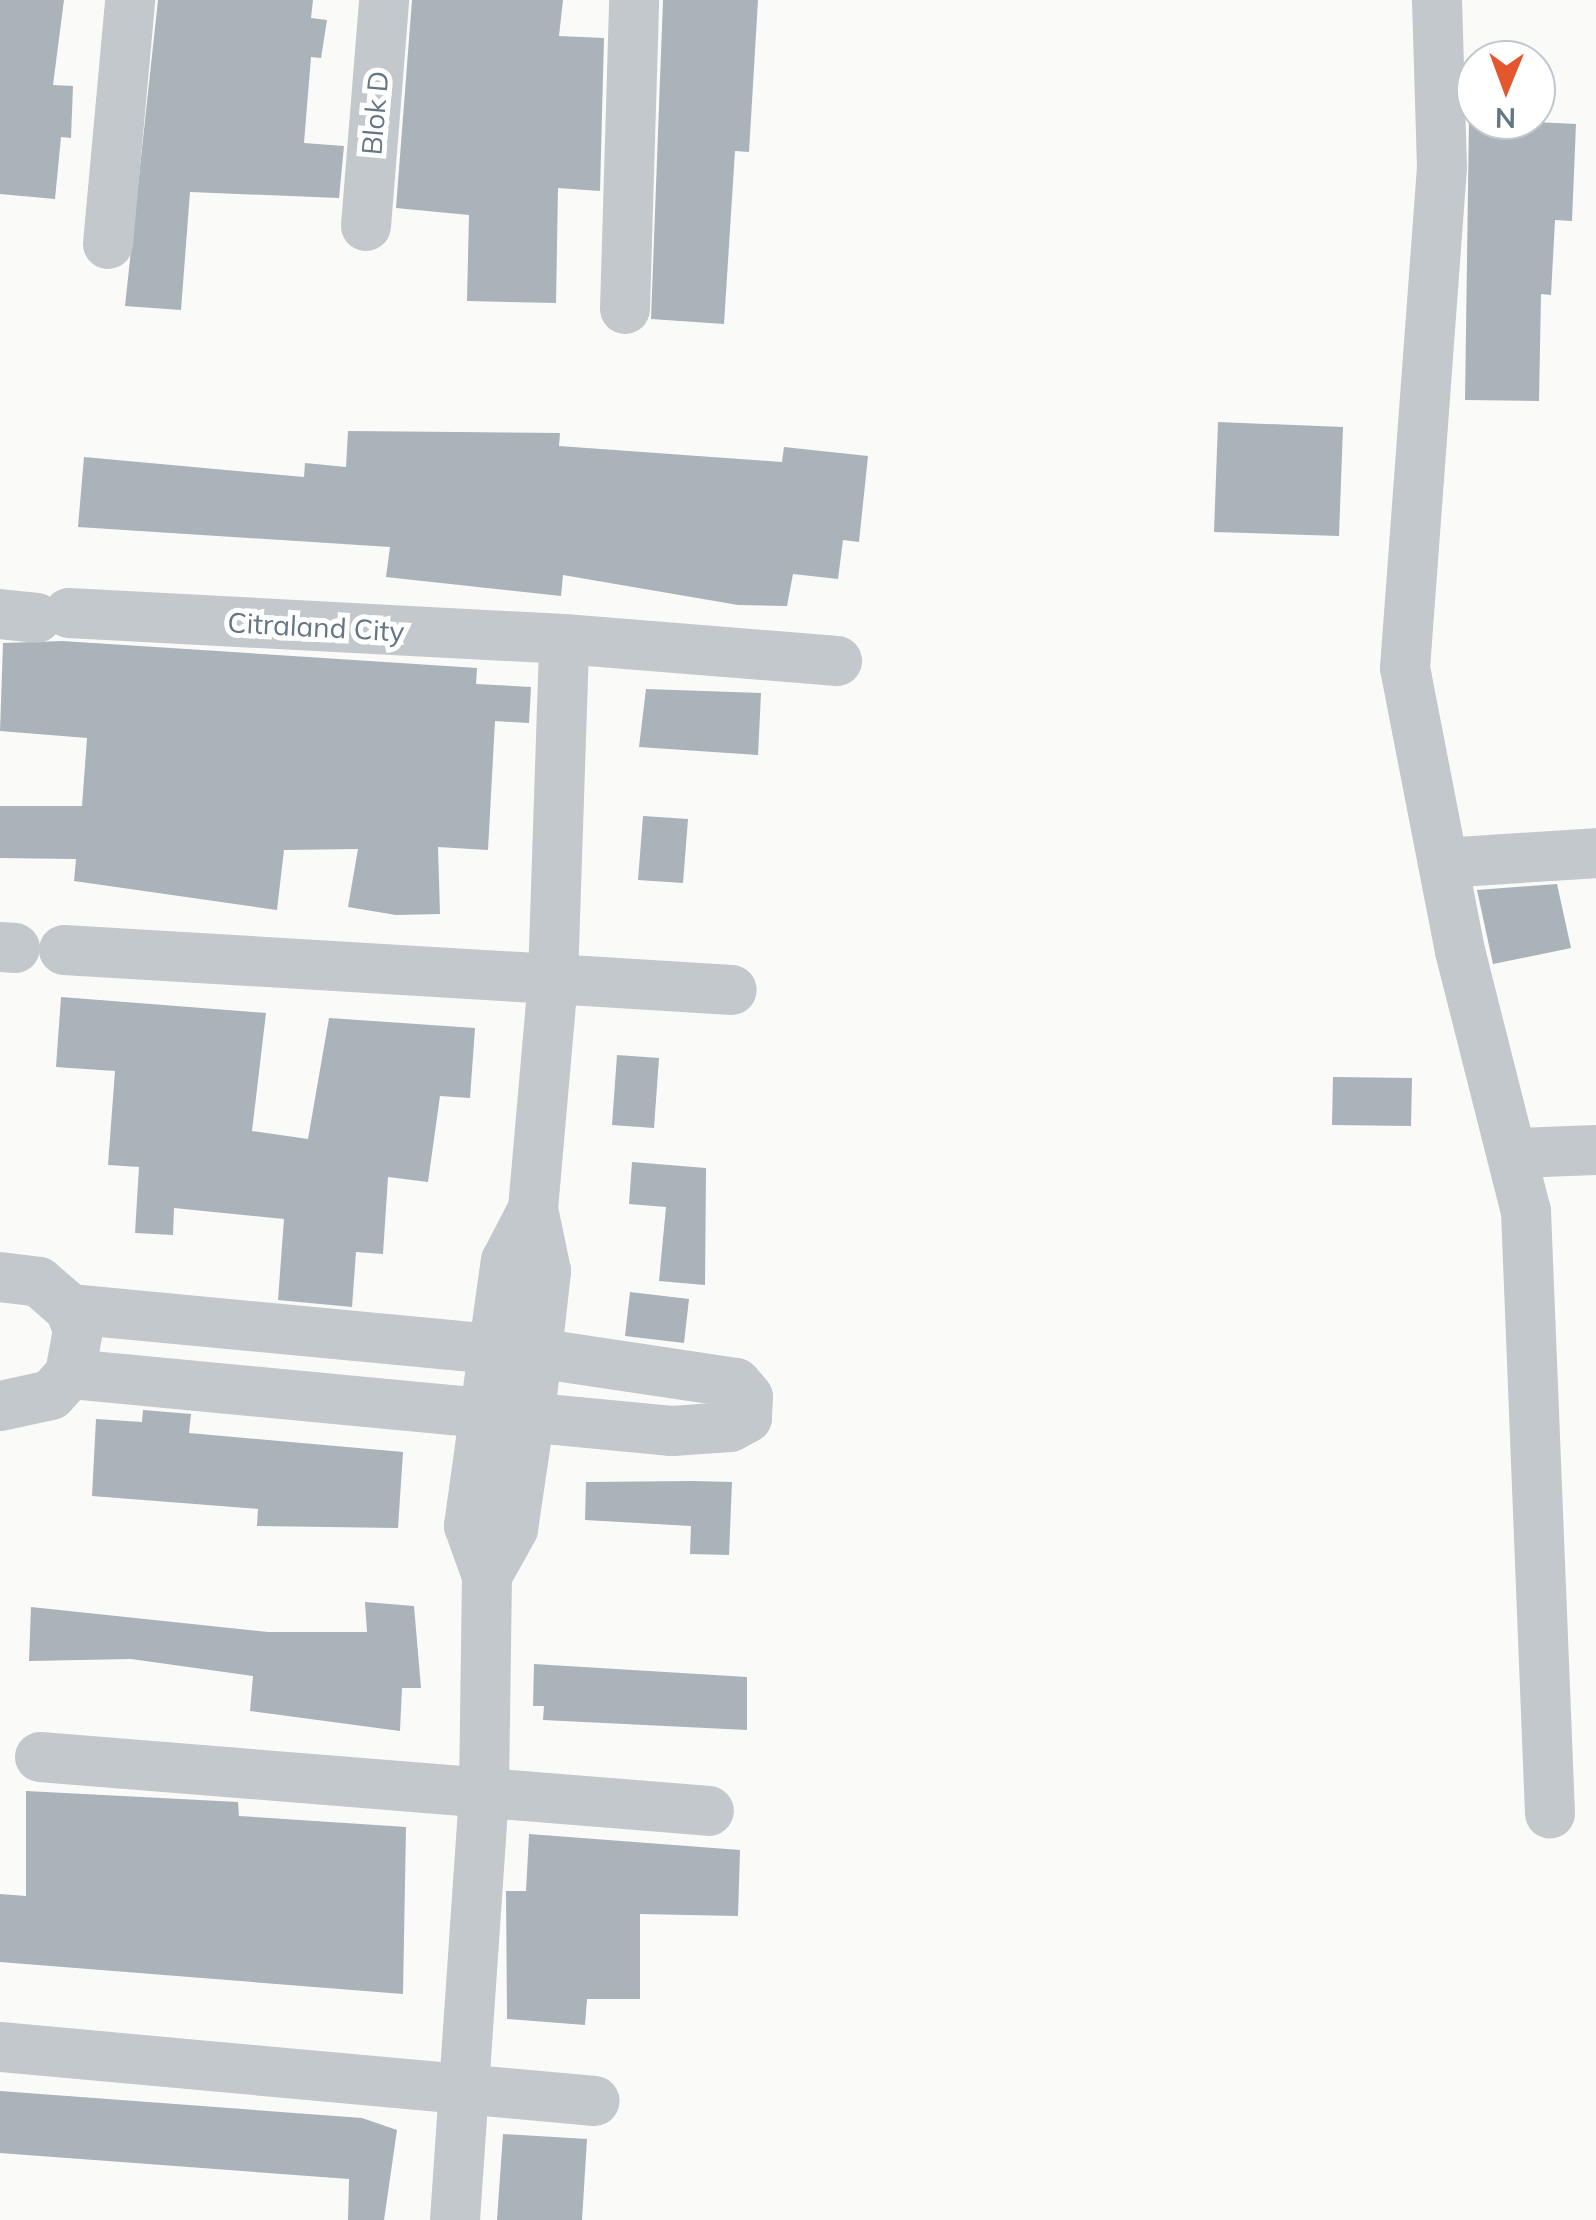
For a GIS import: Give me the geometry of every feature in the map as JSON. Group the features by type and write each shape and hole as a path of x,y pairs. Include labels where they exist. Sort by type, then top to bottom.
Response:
{"street":[{"path":"108,244 130,0"},
{"name":"Blok D","path":"366,226 384,0"},
{"path":"625,309 634,0"},
{"path":"1437,0 1440,206 1406,668 1444,862 1518,1153 1550,1814"},
{"name":"Citraland City","path":"35,615 564,639 837,661"},
{"path":"455,2220 484,1791 486,1576 513,1529 510,1414 517,1350 546,1272 534,1209 553,979 564,639"},
{"path":"1444,862 1596,853"},
{"path":"64,950 732,990"},
{"path":"1518,1153 1596,1150"},
{"path":"0,1278 39,1282 70,1309 78,1330 70,1374 52,1395 0,1406"},
{"path":"70,1309 517,1350 736,1383 748,1396 747,1418 672,1431 70,1374"},
{"path":"40,1757 710,1811"},
{"path":"0,2047 595,2101"}],"building":[{"path":"0,0 64,0 53,85 73,86 71,138 61,137 55,199 0,194"},
{"path":"158,0 313,0 311,18 327,20 321,58 311,57 304,143 344,146 339,198 190,192 181,310 125,306"},
{"path":"412,0 563,0 559,36 604,38 600,191 558,188 556,303 467,301 469,215 396,208"},
{"path":"663,0 758,0 749,152 735,151 724,324 651,319"},
{"path":"1556,123 1576,124 1572,221 1555,220 1551,295 1541,294 1539,401 1465,400 1469,140 1556,140"},
{"path":"1218,422 1343,427 1339,536 1214,532"},
{"path":"348,431 560,433 559,446 782,462 784,447 868,456 859,542 843,540 838,579 793,574 787,606 738,605 563,575 561,596 386,577 390,547 78,527 84,457 304,477 305,463 346,467"},
{"path":"62,641 477,668 476,684 531,687 529,723 495,721 488,850 438,847 440,914 396,915 348,907 358,849 284,850 277,910 74,881 76,859 0,858 0,806 82,806 87,738 0,731 3,643"},
{"path":"646,689 761,693 758,755 639,747"},
{"path":"643,816 688,819 683,883 638,880"},
{"path":"1557,884 1571,948 1493,964 1477,890"},
{"path":"61,997 266,1013 252,1131 308,1139 329,1018 475,1028 470,1098 440,1096 428,1182 388,1177 383,1254 356,1252 352,1307 278,1300 284,1219 174,1208 173,1235 135,1233 139,1167 108,1165 115,1071 56,1067"},
{"path":"617,1055 659,1058 654,1128 612,1125"},
{"path":"1333,1077 1412,1078 1411,1126 1332,1125"},
{"path":"632,1162 706,1168 705,1285 659,1281 666,1207 629,1204"},
{"path":"630,1292 689,1299 684,1343 625,1336"},
{"path":"143,1410 191,1414 189,1433 403,1452 398,1528 257,1526 258,1509 92,1496 96,1419 142,1422"},
{"path":"586,1482 732,1482 729,1555 690,1554 691,1526 585,1520"},
{"path":"365,1602 414,1606 421,1688 402,1688 400,1731 250,1711 253,1676 131,1659 29,1661 31,1607 268,1632 367,1632"},
{"path":"534,1664 747,1677 747,1730 543,1720 544,1706 533,1706"},
{"path":"26,1791 238,1802 239,1816 406,1827 403,1994 0,1962 0,1894 26,1896"},
{"path":"529,1834 740,1850 738,1916 640,1914 640,1999 587,1999 585,2025 507,2019 506,1891 526,1891"},
{"path":"0,2091 362,2118 397,2130 384,2220 348,2220 349,2179 0,2153"},
{"path":"503,2134 587,2139 582,2220 497,2220"}]}
